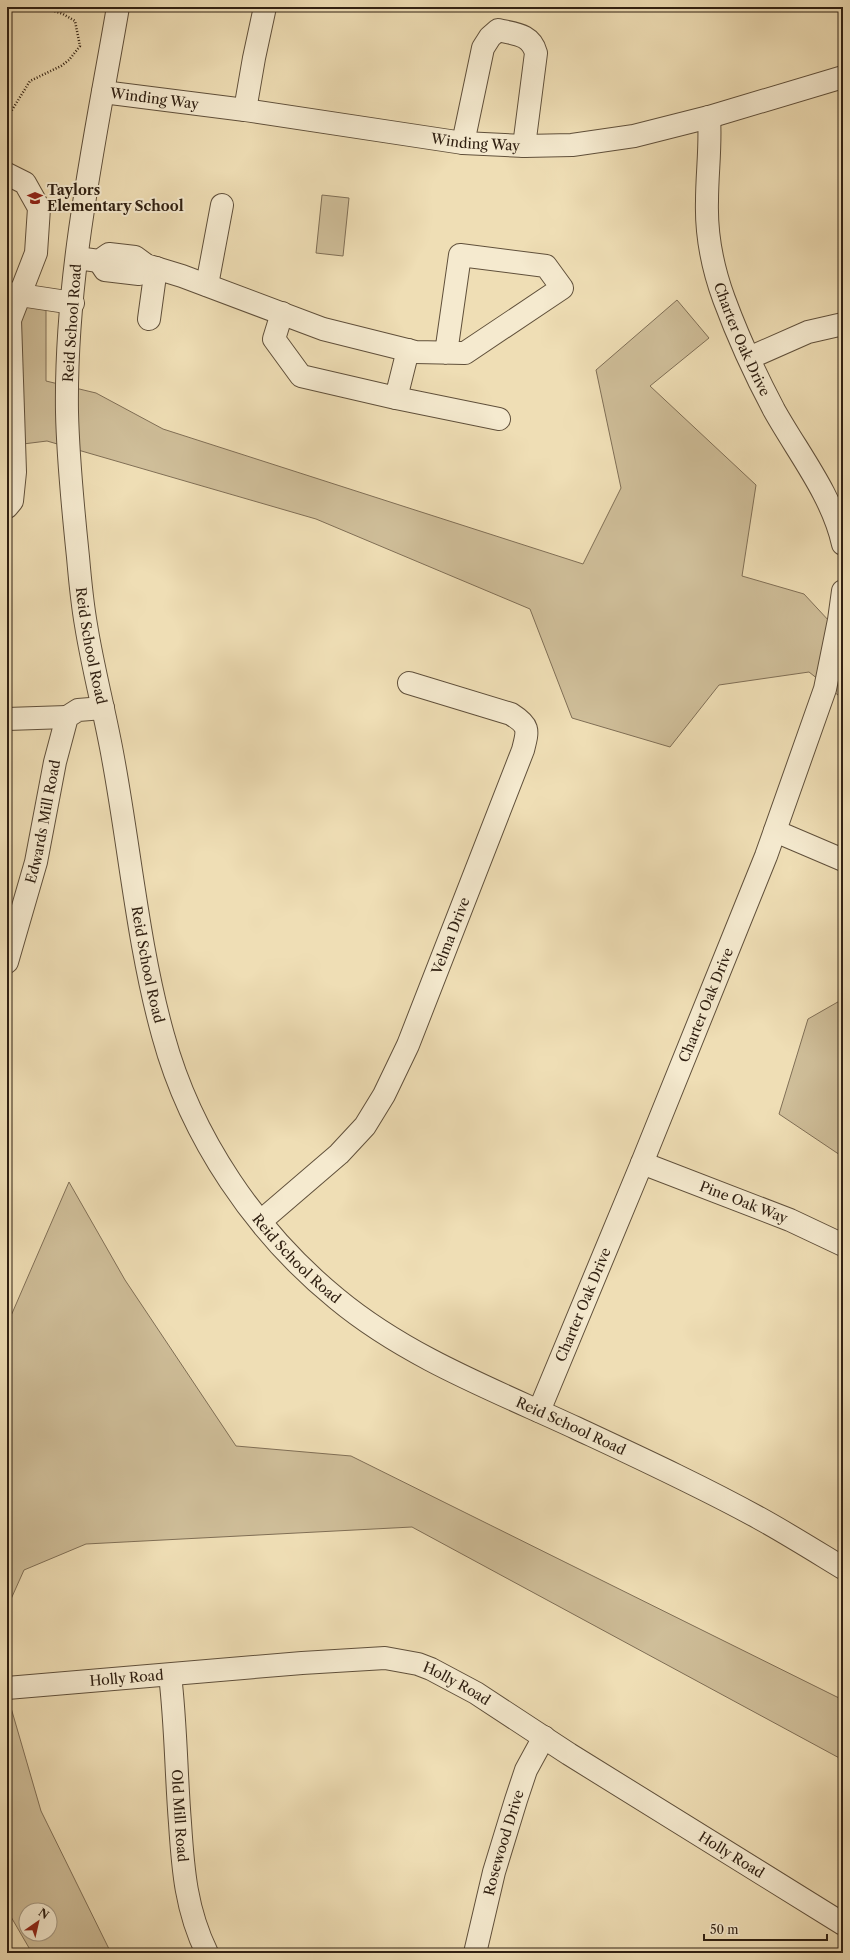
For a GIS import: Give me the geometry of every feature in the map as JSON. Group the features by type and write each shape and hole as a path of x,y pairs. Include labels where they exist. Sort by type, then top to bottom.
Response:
{"street":[{"name":"Reid School Road","path":"118,7 89,169 77,258 69,340 67,411 71,502 85,622 114,762 149,980 164,1041 182,1091 204,1137 237,1192 287,1253 308,1274 338,1301 371,1325 434,1362 540,1410 674,1474 762,1520 843,1568"},
{"path":"245,110 265,7"},
{"path":"463,143 483,48 490,37 498,30 521,35 534,44 536,53 524,146"},
{"name":"Winding Way","path":"104,92 245,110 463,143 524,146 572,145 605,141 709,117 843,77"},
{"name":"Charter Oak Drive","path":"709,117 710,143 707,202 711,249 724,298 749,358 774,409 828,501 841,533 843,544"},
{"path":"7,174 25,183 39,208 36,253 14,294 10,320 16,472 12,501 7,507"},
{"path":"207,285 222,205"},
{"path":"77,258 99,261 109,254 135,258 151,267 207,285 323,329 415,352 446,353 465,353 562,288 546,266 460,255 446,353"},
{"path":"149,320 151,267"},
{"path":"14,294 73,302"},
{"path":"282,313 274,339 301,376 396,398 499,419"},
{"path":"749,358 808,332 843,324"},
{"path":"396,398 408,350"},
{"name":"Charter Oak Drive","path":"540,1410 642,1163 775,832 825,689 839,620 843,591"},
{"name":"Velma Drive","path":"261,1221 339,1154 365,1126 384,1095 408,1045 523,750 527,734 526,728 523,722 511,714 409,683"},
{"path":"7,719 67,717 78,710 103,708"},
{"name":"Edwards Mill Road","path":"7,962 36,862 55,762 67,717"},
{"path":"775,832 843,860"},
{"name":"Pine Oak Way","path":"642,1163 790,1220 843,1245"},
{"name":"Holly Road","path":"7,1688 302,1663 385,1658 402,1660 431,1669 476,1692 544,1737 843,1924"},
{"name":"Old Mill Road","path":"170,1675 174,1709 183,1869 192,1921 207,1953"},
{"name":"Rosewood Drive","path":"475,1953 494,1872 516,1800 526,1770 544,1737"}],"path":[{"path":"7,118 10,116 30,81 61,66 69,60 80,46 75,21 62,14 42,7"}],"shaded area":[{"path":"322,195 349,198 343,256 316,253"},
{"path":"677,300 709,338 650,386 756,485 742,576 804,594 843,636 843,699 809,672 719,685 670,747 572,718 530,609 316,519 47,441 7,446 7,301 46,306 46,381 96,393 163,429 583,564 621,488 596,370"},
{"path":"843,999 843,1157 779,1114 808,1019"},
{"path":"69,1182 125,1280 236,1446 351,1456 843,1700 843,1760 412,1527 86,1544 24,1570 7,1608 7,1325"},
{"path":"7,1694 41,1811 111,1953 32,1953 26,1942 58,1942 58,1902 18,1902 18,1929 7,1910"}],"place":[{"name":"Taylors Elementary School","path":"35,198"}]}
